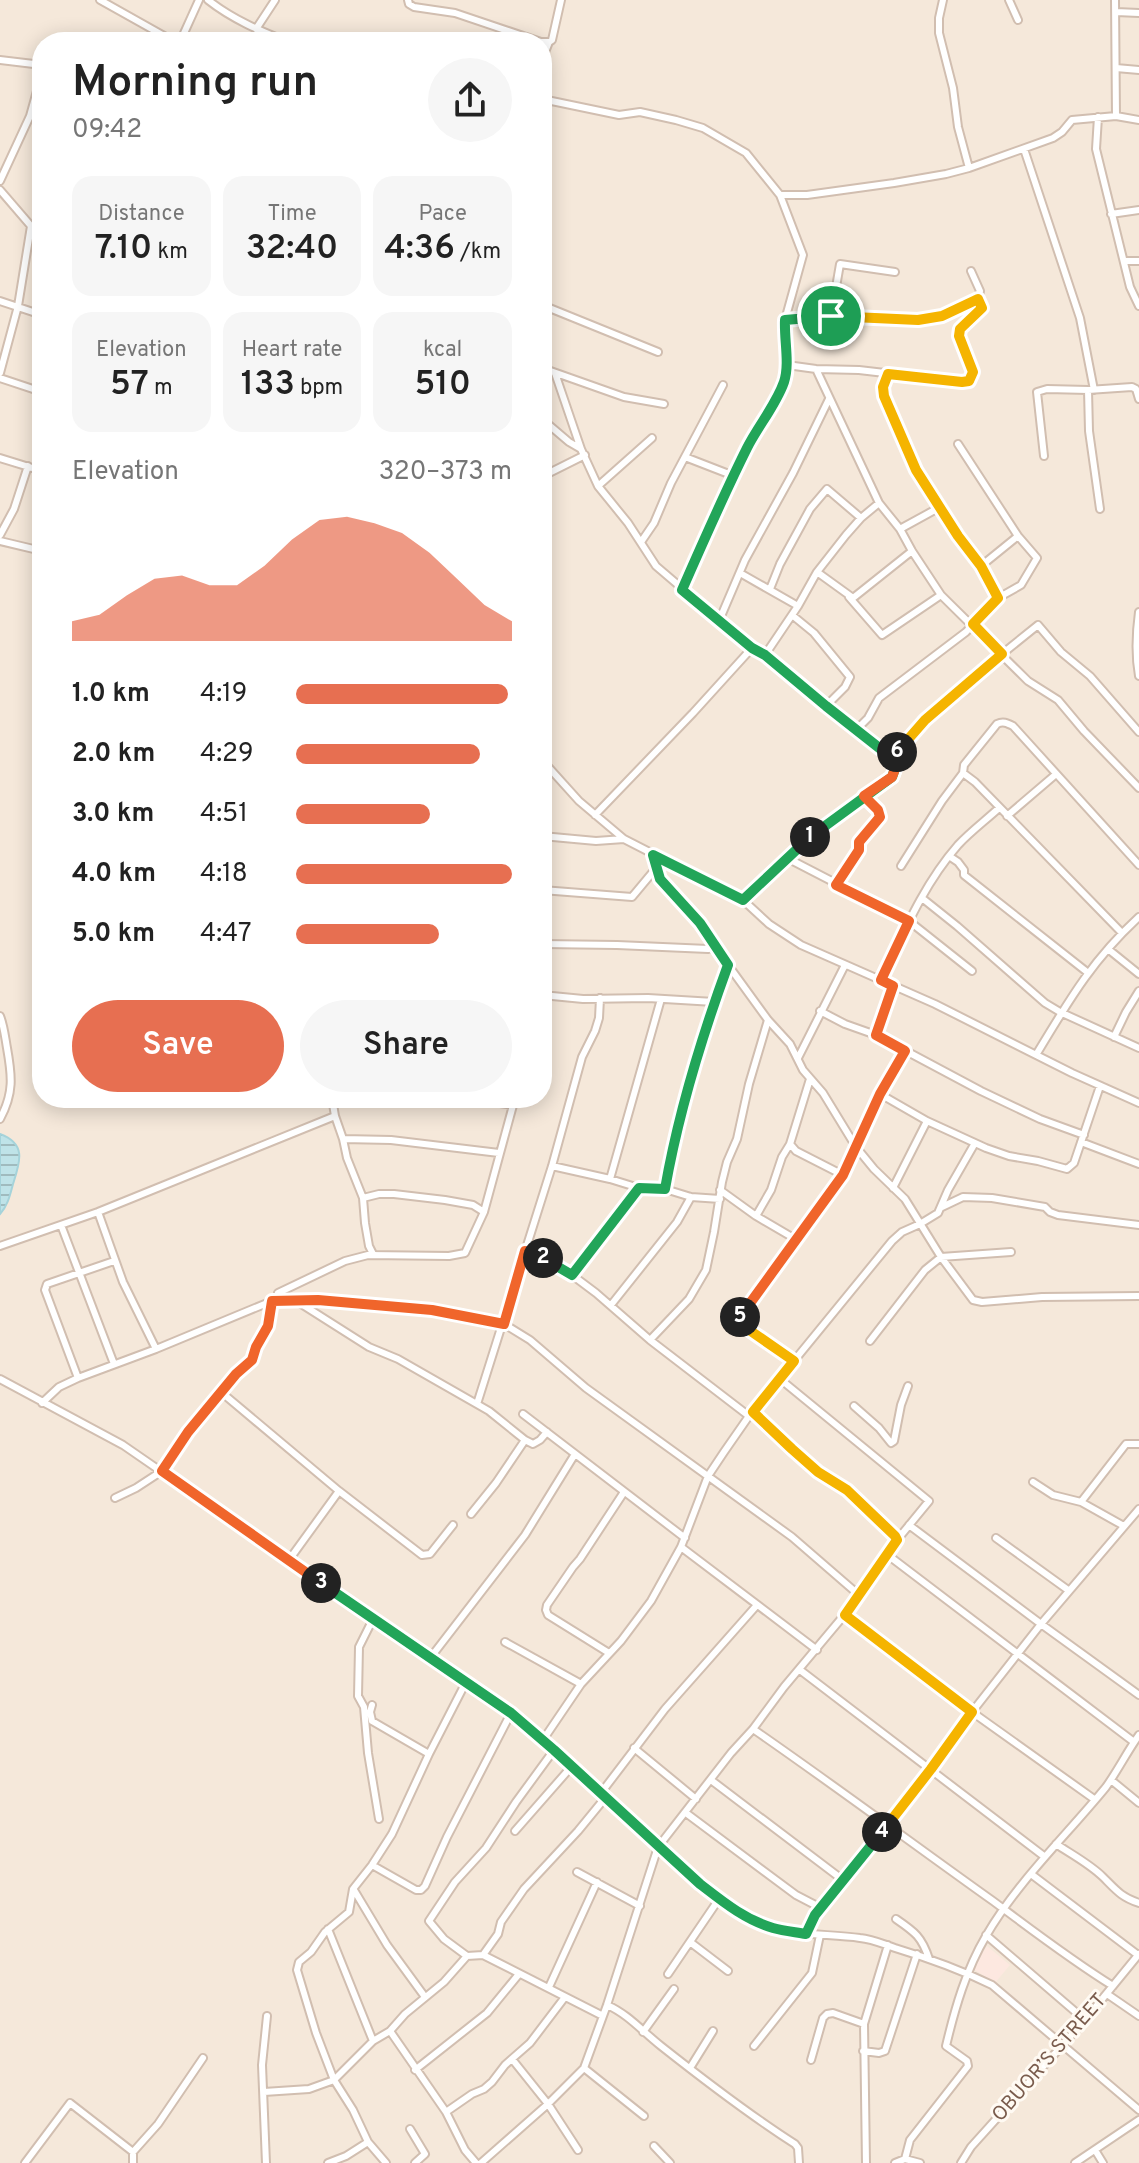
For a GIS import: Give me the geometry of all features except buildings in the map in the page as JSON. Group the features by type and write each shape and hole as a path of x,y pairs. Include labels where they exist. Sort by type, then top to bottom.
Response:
{"street":[{"path":"100,0 159,32"},
{"path":"182,32 199,0"},
{"path":"208,0 263,32"},
{"path":"256,29 275,0"},
{"path":"408,0 414,7 455,13 513,32"},
{"path":"552,40 561,0"},
{"path":"943,0 939,33 969,168"},
{"path":"1009,0 1018,20"},
{"path":"1115,0 1116,116"},
{"path":"1116,12 1139,13"},
{"path":"0,60 32,64"},
{"path":"1116,68 1139,70"},
{"path":"552,101 619,115 640,112 676,120 703,128 746,153 780,195 803,255 785,320 787,365 783,383 734,476 682,590"},
{"path":"0,181 32,109"},
{"path":"780,195 807,195 894,183 969,168 1053,138 1072,120 1116,116 1139,120"},
{"path":"1098,117 1096,149 1130,287 1139,306"},
{"path":"1024,149 1080,318 1091,390 1091,454 1100,509"},
{"path":"0,190 31,226 18,306 0,376 32,388"},
{"path":"1111,214 1139,210"},
{"path":"1124,261 1139,261"},
{"path":"831,316 840,264 895,272"},
{"path":"787,365 969,381 973,372 959,336 960,329 981,310 978,299 980,291 971,271"},
{"path":"785,320 831,316 918,320 942,316 978,299"},
{"path":"0,301 32,311"},
{"path":"552,309 658,352"},
{"path":"816,369 879,503 900,529 941,595 1028,681 1058,700 1139,788"},
{"path":"552,372 624,397 664,404"},
{"path":"555,373 598,486 628,523 656,566 752,648 765,655 892,758 896,766 892,777 822,827 743,900"},
{"path":"888,374 883,387 889,408 916,470 981,566 998,598"},
{"path":"641,542 654,523 723,385"},
{"path":"1044,456 1037,392 1047,389 1132,387 1136,389 1139,399"},
{"path":"719,621 745,560 793,473 829,398"},
{"path":"552,428 583,452"},
{"path":"598,486 652,438"},
{"path":"856,730 868,718 879,698 966,632 998,598 1021,585 1037,558 1018,536 958,444"},
{"path":"552,471 583,452"},
{"path":"685,457 734,476"},
{"path":"0,458 32,467"},
{"path":"28,466 14,509 0,538 32,548"},
{"path":"770,589 810,509 827,489 861,518"},
{"path":"765,655 817,572 861,518 879,503"},
{"path":"900,529 940,507"},
{"path":"981,566 1018,536"},
{"path":"849,597 853,598 912,551"},
{"path":"817,572 849,597 882,635 941,595"},
{"path":"740,573 798,606"},
{"path":"1139,612 1135,637 1139,676"},
{"path":"792,615 821,641 850,677 845,687 826,706"},
{"path":"892,758 925,720 1038,625 1061,652 1090,676 1139,732"},
{"path":"595,815 752,648"},
{"path":"901,866 963,773 964,765 1001,721 1013,726 1139,865"},
{"path":"552,771 568,790 624,839 743,900 786,937 965,1018 1139,1103"},
{"path":"963,773 1122,933"},
{"path":"1007,816 1055,775"},
{"path":"836,885 859,850 859,842 880,817 878,810 864,796"},
{"path":"881,980 909,921 949,856 999,808"},
{"path":"552,837 596,841 624,839"},
{"path":"653,855 660,879 700,923 768,1020 790,1044 803,1070 823,1093 856,1147 905,1199 941,1257 973,1300 1139,1296"},
{"path":"949,856 964,870 964,875 1087,972"},
{"path":"787,858 909,921 972,971"},
{"path":"552,891 632,897 657,867"},
{"path":"922,898 1045,1003 1139,1048"},
{"path":"1036,1055 1087,972 1139,917"},
{"path":"552,944 715,947"},
{"path":"1108,949 1139,974"},
{"path":"665,1189 673,1144 714,1002 728,965"},
{"path":"798,1058 845,965"},
{"path":"876,1035 893,986"},
{"path":"1114,1037 1139,991"},
{"path":"552,996 714,1002"},
{"path":"477,1404 552,1166 582,1057 599,1018 600,998"},
{"path":"610,1179 661,999"},
{"path":"820,1011 876,1035 1040,1119 1139,1164"},
{"path":"0,1016 12,1075 0,1119"},
{"path":"650,1340 689,1299 706,1270 720,1190 737,1139 768,1020"},
{"path":"794,1361 742,1325 739,1321 741,1315 843,1175 880,1094 905,1051"},
{"path":"756,1216 771,1190 782,1157 790,1144 810,1079"},
{"path":"880,1094 927,1121 975,1143 1009,1156 1067,1169 1074,1163 1100,1086"},
{"path":"334,1108 351,1170 363,1198 369,1246 373,1254"},
{"path":"278,1293 345,1261 373,1254 449,1256 465,1253 484,1212 513,1108"},
{"path":"0,1246 98,1212 335,1116"},
{"path":"893,1188 927,1121"},
{"path":"343,1139 391,1140 499,1153"},
{"path":"543,1740 581,1684 621,1641 651,1601 681,1547 708,1476 751,1414 892,1241 902,1232 938,1213 975,1143"},
{"path":"790,1144 796,1151 843,1175"},
{"path":"552,1166 639,1188 665,1189 691,1197 720,1199"},
{"path":"572,1275 639,1188"},
{"path":"720,1190 797,1240"},
{"path":"363,1198 394,1194 473,1205 484,1212"},
{"path":"611,1305 677,1222 691,1197"},
{"path":"942,1207 963,1197 992,1198 1045,1207 1058,1215 1139,1225"},
{"path":"98,1212 114,1261 156,1349"},
{"path":"61,1225 114,1364"},
{"path":"525,1251 572,1275 611,1305 650,1340 751,1414 818,1472 847,1490 897,1540"},
{"path":"870,1341 925,1270 941,1257 1011,1252"},
{"path":"78,1378 45,1290 47,1284 114,1261"},
{"path":"295,1300 369,1347 398,1359 477,1404 525,1440 533,1444 547,1432"},
{"path":"115,1498 162,1471 188,1432 241,1368 252,1360 268,1326 272,1301"},
{"path":"42,1403 59,1387 78,1378 272,1301 335,1301 432,1310 504,1324 530,1340 586,1388 792,1537 859,1595"},
{"path":"0,1379 110,1438 162,1471 511,1713 719,1899 761,1923 806,1934 861,1938 888,1945 968,1973 992,1985 1139,2110"},
{"path":"390,2031 446,2112 465,2150 478,2163 548,2104 584,2068 658,1847 845,1615 897,1540 929,1501 780,1379"},
{"path":"854,1406 891,1443 908,1386"},
{"path":"221,1392 339,1491 422,1555 430,1554 453,1525"},
{"path":"523,1414 685,1538"},
{"path":"471,1514 525,1440"},
{"path":"1081,1502 1126,1444 1139,1444"},
{"path":"431,1657 525,1535 575,1454"},
{"path":"1033,1482 1053,1495 1081,1502 1124,1526"},
{"path":"289,1560 339,1491"},
{"path":"609,1653 548,1615 546,1610 624,1492"},
{"path":"806,1934 821,1908 1041,1624 1138,1512"},
{"path":"909,1525 1139,1695"},
{"path":"996,1538 1068,1590"},
{"path":"681,1547 817,1650"},
{"path":"893,1559 1132,1746 1139,1757"},
{"path":"483,1955 524,1889 578,1831 634,1748 757,1605"},
{"path":"845,1615 972,1712 1094,1799"},
{"path":"373,1619 359,1647 358,1696 364,1707 379,1819"},
{"path":"505,1642 581,1684"},
{"path":"800,1670 1045,1857"},
{"path":"386,2163 368,2142 334,2080 297,1970 299,1962 311,1952 328,1929 349,1912 353,1889 392,1834 466,1682"},
{"path":"372,1705 372,1721 429,1754"},
{"path":"372,1865 416,1890 425,1886 511,1713"},
{"path":"753,1729 889,1824 1075,1963 1113,1986"},
{"path":"905,2159 910,2140 968,2066 967,2061 946,2046 968,1973 986,1935 1031,1874 1111,1780 1139,1735"},
{"path":"634,1748 696,1799"},
{"path":"554,1750 486,1848 455,1882 430,1917 431,1925 467,1956 483,1955 603,2016"},
{"path":"515,1831 572,1766"},
{"path":"711,1780 843,1880"},
{"path":"1111,1780 1139,1803"},
{"path":"686,1813 796,1895 821,1908"},
{"path":"1056,1844 1104,1878 1112,1889 1139,1903"},
{"path":"577,1872 640,1906"},
{"path":"1031,1874 1138,1954"},
{"path":"549,1987 597,1882"},
{"path":"353,1889 387,1945 425,1997"},
{"path":"668,1974 719,1899"},
{"path":"896,1919 918,1934 929,1959"},
{"path":"328,1929 373,2041"},
{"path":"754,2046 812,1973 820,1935"},
{"path":"986,1935 1085,2020"},
{"path":"690,1942 728,1971"},
{"path":"866,2163 864,2024 888,1945"},
{"path":"863,2051 885,2051 917,1954"},
{"name":"OBUOR’S STREET","path":"961,2163 971,2147 1085,2020 1138,1954"},
{"path":"264,2092 309,2089 334,2080 373,2041 390,2031 451,1975 467,1956"},
{"path":"415,2070 487,2013 519,1974"},
{"path":"643,2032 674,1989"},
{"path":"1107,1994 1139,2016"},
{"path":"446,2112 484,2089 530,2043 565,1997"},
{"path":"607,2005 622,2011 643,2032 750,2115 795,2144 799,2163"},
{"path":"811,2060 823,2018 827,2014 833,2013 864,2024"},
{"path":"266,2163 262,2065 267,2016"},
{"path":"690,2068 713,2031"},
{"path":"133,2163 133,2152 158,2124 203,2058"},
{"path":"512,2059 548,2104 578,2150"},
{"path":"584,2068 644,2116"},
{"path":"25,2163 70,2103 133,2152"},
{"path":"1075,2163 1139,2120"},
{"path":"410,2129 425,2154 415,2163"},
{"path":"328,2163 368,2142"},
{"path":"654,2146 670,2163"},
{"path":"1095,2150 1103,2163"},
{"path":"895,2163 905,2159 920,2163"}],"shaded area":[{"path":"0,0 1139,0 1139,2163 0,2163"},
{"path":"987,1946 1010,1965 995,1983 972,1968"}],"water":[{"path":"0,1134 14,1143 19,1154 10,1196 0,1214"}],"route":[{"path":"831,316 785,320 787,365 783,383 749,445 682,590 892,758 895,772 822,827 743,900 653,855 660,879 700,923 728,965 714,1002 673,1144 665,1189 639,1188 572,1275 525,1251 504,1324 432,1310 318,1300 272,1301 268,1326 252,1360 241,1368 188,1432 162,1471 511,1713 658,1847 724,1902 752,1920 806,1934 815,1915 889,1824 972,1712 845,1615 897,1540 847,1490 818,1472 753,1412 794,1361 739,1321 843,1175 863,1128 905,1051 876,1035 893,986 881,980 909,921 836,885 859,850 859,842 880,817 878,810 864,796 892,777 895,772 896,766 892,758 925,720 1002,654 973,624 998,598 981,566 916,470 883,387 888,374 969,381 973,372 959,336 960,329 981,310 978,299 942,316 918,320 831,316"}]}
